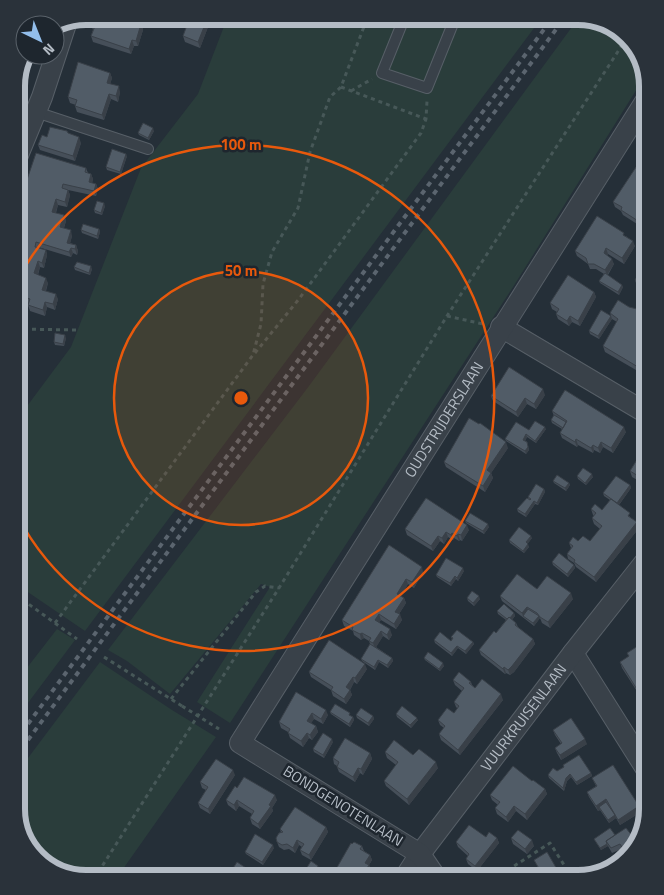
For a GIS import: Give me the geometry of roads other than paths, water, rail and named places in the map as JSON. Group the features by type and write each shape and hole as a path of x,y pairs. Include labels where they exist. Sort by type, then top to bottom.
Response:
{"street":[{"path":"25,137 42,97 64,29"},
{"name":"OUDSTRIJDERSLAAN","path":"240,743 501,327 639,112"},
{"path":"501,327 639,409"},
{"name":"VUURKRUISENLAAN","path":"410,870 573,653 639,569"},
{"path":"573,653 639,758"},
{"name":"BONDGENOTENLAAN","path":"240,743 420,854 431,870"}],"lane":[{"path":"401,25 382,73 427,88 452,25"},
{"path":"36,112 148,149"}],"railway":[{"path":"25,728 547,25"},
{"path":"25,744 559,25"}]}
